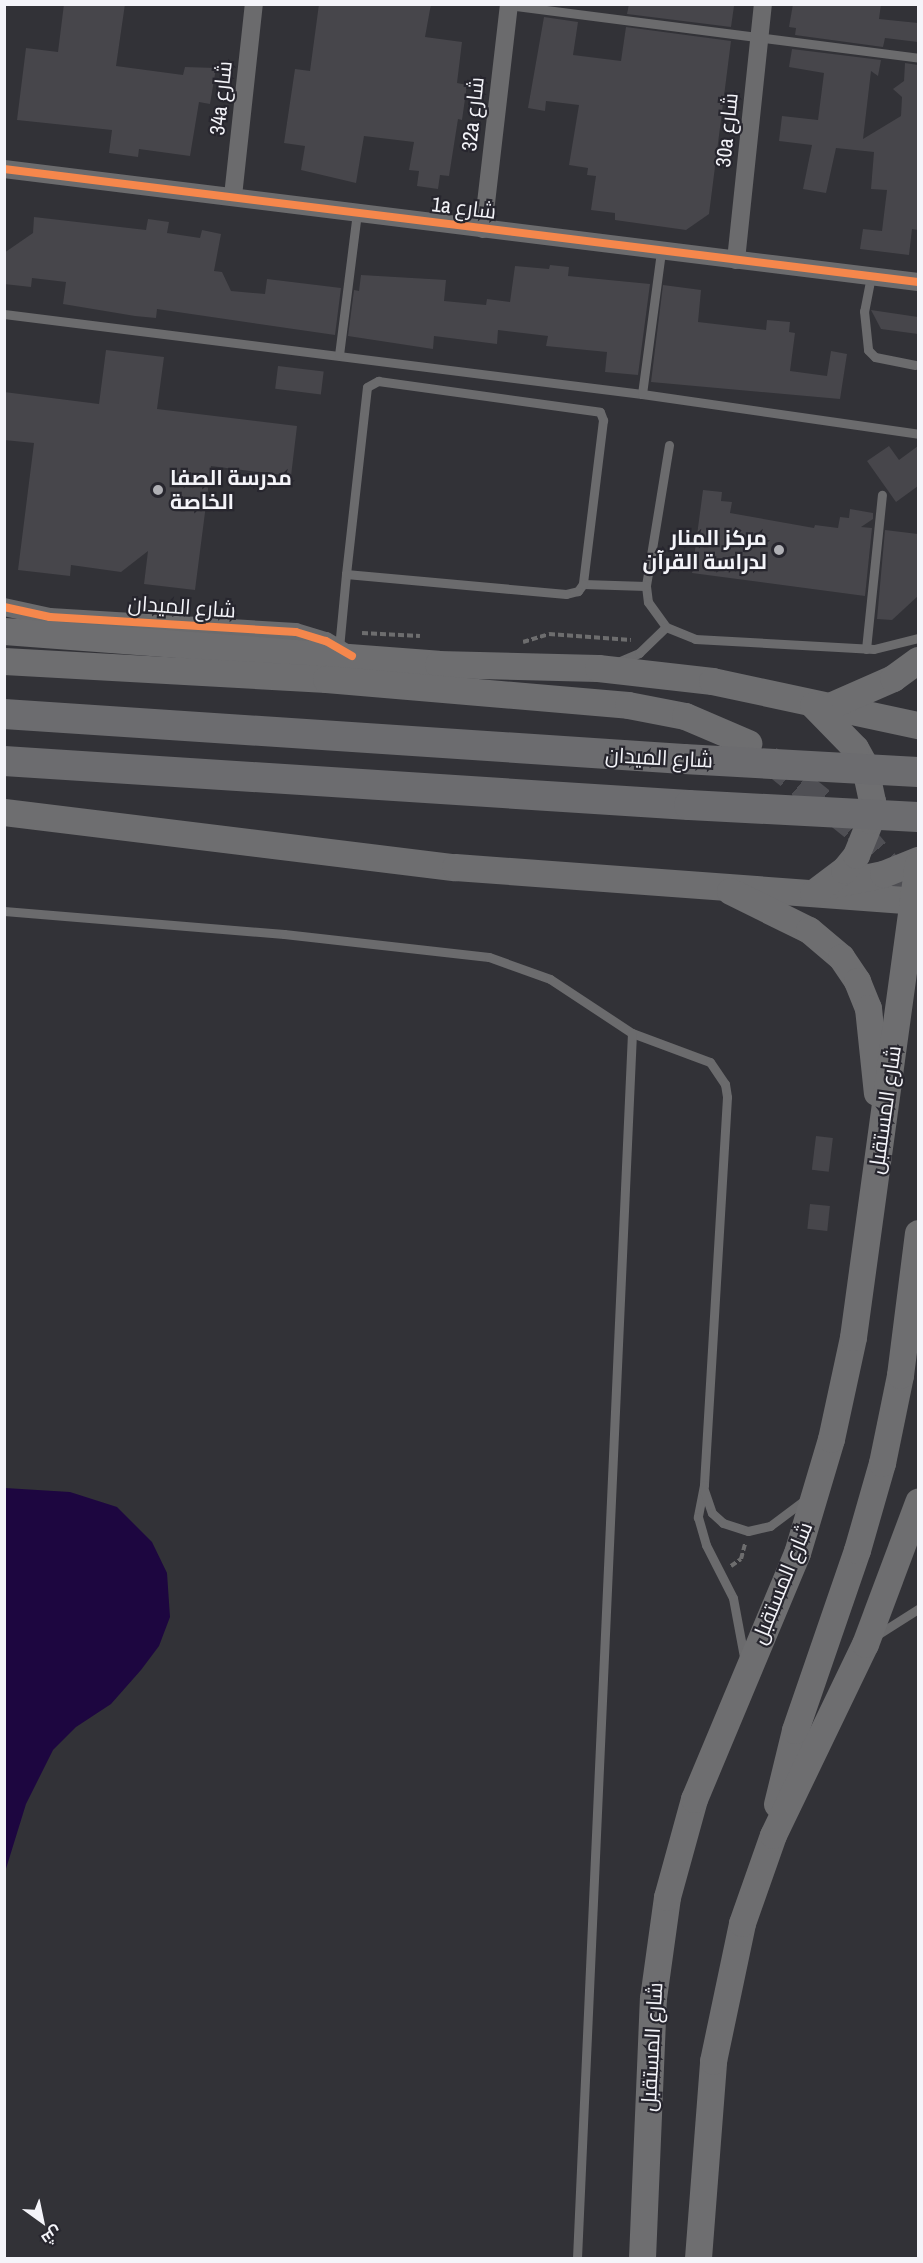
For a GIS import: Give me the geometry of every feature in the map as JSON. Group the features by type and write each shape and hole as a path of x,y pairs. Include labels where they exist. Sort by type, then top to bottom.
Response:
{"main road":[{"path":"4,630 345,652 438,664 598,668 712,681 820,706 918,725"},
{"path":"820,706 893,678 918,660"},
{"path":"4,661 326,679 628,705 685,716 748,743"},
{"path":"4,694 111,707 134,722"},
{"path":"813,893 844,870 856,855 870,820 872,801 864,764 855,747 820,706"},
{"name":"شارع الميدان","path":"4,714 684,759 918,772"},
{"path":"13,766 918,817"},
{"path":"4,812 455,867 813,893 917,898"},
{"path":"813,893 918,862"},
{"name":"شارع المستقبل","path":"642,2259 653,1998 667,1897 694,1799 797,1553 818,1489 853,1337 917,898 918,862"},
{"path":"718,885 808,930 841,957 857,981 868,1008 882,1136"},
{"path":"773,1835 787,1756 857,1550 882,1463 900,1375 918,1233"},
{"path":"698,2259 708,2109 721,2015 742,1923 773,1835 865,1644 918,1502"}],"street":[{"name":"34a شارع","path":"233,196 254,4"},
{"name":"30a شارع","path":"736,260 763,4"},
{"name":"32a شارع","path":"483,229 506,5"},
{"name":"1a شارع","path":"4,170 233,196 918,282"},
{"name":"شارع الميدان","path":"4,607 50,616 296,632 345,652"}],"lane":[{"path":"506,5 918,58"},
{"path":"339,355 357,213"},
{"path":"642,394 662,250"},
{"path":"871,276 864,311 868,350 874,357 915,365"},
{"path":"4,314 642,394 918,434"},
{"path":"345,652 346,574 367,387 378,381 600,412 603,420 583,584"},
{"path":"669,445 646,586 648,602 666,627 695,639 870,649 918,638"},
{"path":"870,649 882,495"},
{"path":"346,574 566,594 583,584 646,586"},
{"path":"598,668 639,653 655,642 666,627"},
{"path":"4,911 284,934 489,957 550,979 632,1033 710,1062 725,1084 727,1097 704,1485 698,1517 701,1533 722,1572 739,1616 745,1676"},
{"path":"577,2259 632,1033"},
{"path":"704,1485 712,1513 723,1523 748,1531 770,1526 818,1489"},
{"path":"865,1644 918,1610"}],"path":[{"path":"345,652 364,633 428,637"},
{"path":"517,643 549,634 655,642"},
{"path":"722,1572 741,1559 748,1531"}],"shaded area":[{"path":"5,1488 70,1492 117,1507 152,1542 167,1573 170,1617 159,1646 141,1670 111,1704 76,1727 53,1750 26,1804 5,1872"}],"building":[{"path":"64,4 125,4 116,66 183,75 185,67 216,68 210,104 199,102 190,156 139,149 138,157 109,153 112,130 17,120 26,48 58,52"},
{"path":"319,4 431,4 425,37 462,42 457,83 467,85 462,120 458,119 449,176 440,175 438,189 417,186 419,171 409,170 414,142 364,136 356,183 301,170 305,146 284,143 295,69 310,71"},
{"path":"629,4 734,6 731,27 627,14"},
{"path":"793,4 881,4 879,19 918,23 918,42 885,38 883,47 795,35 796,28 789,27"},
{"path":"544,17 578,22 573,55 621,61 626,27 731,41 709,214 686,230 615,220 615,213 591,210 596,176 587,175 588,168 569,165 579,105 546,101 545,111 528,108"},
{"path":"792,49 881,60 878,76 871,71 863,139 901,116 902,97 893,89 904,81 905,63 918,65 918,230 912,229 909,255 860,249 863,229 882,231 887,190 871,189 874,152 836,148 826,193 803,189 812,145 779,141 782,116 818,120 824,73 789,67"},
{"path":"34,217 146,230 148,219 169,222 167,233 200,238 202,230 221,234 214,271 222,272 231,291 265,294 267,279 341,288 335,335 157,309 156,318 135,316 63,304 66,282 32,278 31,287 4,284 4,253 33,233"},
{"path":"550,265 569,267 568,276 650,284 638,375 605,372 607,352 546,346 548,336 498,330 497,344 434,336 433,349 348,336 354,290 359,291 361,275 446,280 444,301 486,305 487,299 510,302 515,266 549,269"},
{"path":"663,285 701,290 698,322 766,330 767,320 790,322 789,332 795,333 790,371 827,376 831,351 847,354 840,399 651,382"},
{"path":"871,310 918,317 918,334 881,329"},
{"path":"106,350 164,357 157,409 297,426 291,476 211,466 195,590 144,584 148,551 121,572 71,565 70,576 18,570 34,443 4,440 4,392 99,404"},
{"path":"278,366 324,372 321,394 275,389"},
{"path":"889,446 899,460 918,446 918,486 896,502 867,461"},
{"name":"مركز المنار لدراسة القرآن","path":"703,490 722,492 721,501 732,502 730,513 814,528 815,525 838,528 840,517 849,518 850,509 873,513 873,519 861,527 872,528 865,596 692,573"},
{"path":"885,530 918,534 918,596 892,620 877,619"},
{"path":"816,1136 833,1138 829,1172 812,1170"},
{"path":"810,1204 830,1206 827,1231 807,1229"}],"tunnel":[{"path":"768,758 858,830 897,877 918,918"}],"cycle path":[{"path":"4,169 918,282"},
{"path":"4,607 50,617 296,632 326,641 352,656"}],"place":[{"name":"مدرسة الصفا الخاصة","path":"158,490"},
{"name":"مركز المنار لدراسة القرآن","path":"779,550"}]}
